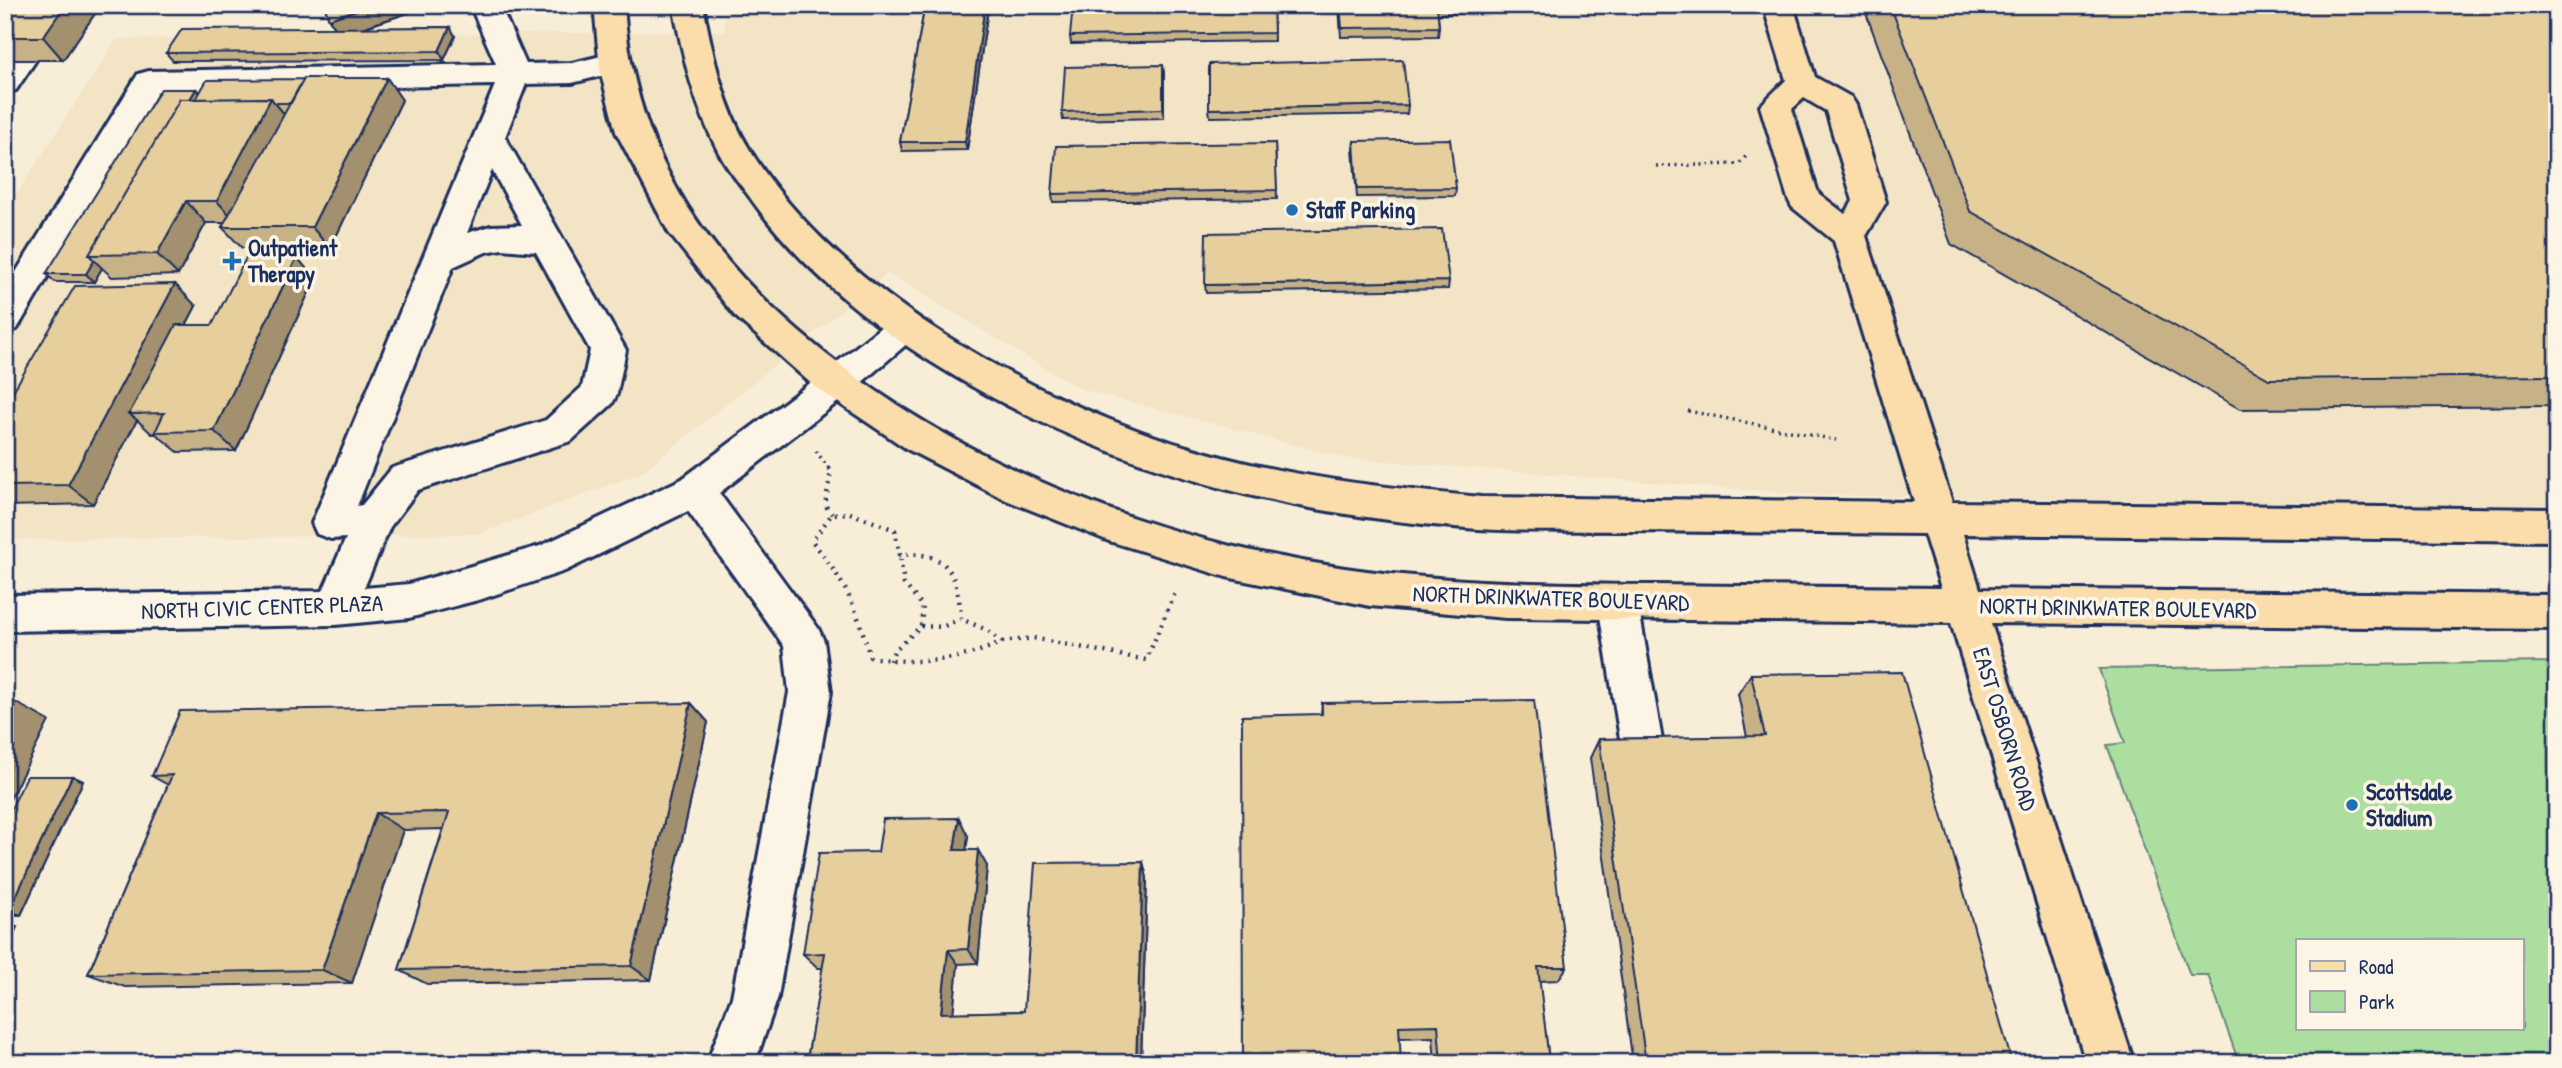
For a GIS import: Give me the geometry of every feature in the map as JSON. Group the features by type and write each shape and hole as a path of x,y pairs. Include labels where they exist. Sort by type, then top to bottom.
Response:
{"main road":[{"name":"NORTH DRINKWATER BOULEVARD","path":"609,5 614,63 632,131 651,174 678,220 752,311 834,385 926,441 995,477 1069,510 1157,540 1323,581 1414,594 1506,601 2557,612"},
{"path":"688,5 696,57 708,95 758,187 834,271 903,328 999,385 1068,417 1218,472 1307,491 1394,505 1481,513 2557,525"},
{"path":"1778,5 1802,83 1840,105 1859,163 1870,202 1849,235 1804,199 1776,106 1802,83"},
{"name":"EAST OSBORN ROAD","path":"1849,235 2110,1063"}],"street":[{"path":"374,519 331,523 515,74 485,5"},
{"path":"5,320 149,82 572,73 614,63"},
{"path":"335,608 374,519 405,479 558,431 599,394 608,350 489,137"},
{"path":"439,259 476,241 510,234 547,241"},
{"name":"NORTH CIVIC CENTER PLAZA","path":"5,613 335,608 409,601 482,583 551,559 695,490 834,385 903,328"},
{"path":"695,490 804,641 810,692 755,997 731,1063"},
{"path":"1618,604 1644,757"}],"path":[{"path":"1656,166 1739,164 1756,146"},
{"path":"1688,411 1836,440"},
{"path":"816,450 831,471 825,505 832,514"},
{"path":"890,661 894,651 921,626 923,606 906,593 898,571 900,555 895,530 880,528 859,513 844,511 832,514 812,541 844,582 857,608 870,657 890,661 929,663 982,653 1002,642 1033,638 1146,660 1175,593"},
{"path":"900,555 914,552 937,557 950,568 960,595 961,619"},
{"path":"921,626 942,626 961,619 987,630 1002,642"}],"shaded area":[{"path":"725,5 2557,5 2557,507 1813,495 1345,458 1080,389 888,273 641,473 479,534 5,540 5,212 117,39 725,31"}],"green space":[{"name":"Scottsdale Stadium","path":"2557,662 2557,1063 2239,1063 2208,975 2190,975 2107,745 2125,743 2099,669"}],"building":[{"path":"5,5 65,5 43,37 5,37"},
{"path":"324,5 371,5 329,19"},
{"path":"925,5 985,5 965,142 900,142"},
{"path":"1073,5 1273,5 1274,33 1070,36"},
{"path":"1340,5 1463,5 1437,6 1439,27 1342,28"},
{"path":"1890,5 2557,5 2557,376 2269,379 1970,211"},
{"path":"450,27 439,51 166,53 182,29"},
{"path":"1403,60 1408,105 1209,109 1209,64"},
{"path":"1163,65 1163,109 1062,112 1065,67"},
{"path":"304,78 387,78 312,227 222,227"},
{"path":"304,79 291,103 275,103 271,98 196,99 207,80"},
{"path":"161,89 196,89 190,99 180,99 89,255 94,260 86,274 46,274"},
{"path":"271,98 217,201 186,201 157,254 89,255 180,99"},
{"path":"1450,139 1456,188 1357,189 1354,141"},
{"path":"1275,143 1277,190 1052,194 1056,146"},
{"path":"1442,229 1449,281 1205,285 1206,233"},
{"path":"297,257 214,431 155,432 164,413 129,414 176,325 212,325 246,258"},
{"path":"175,284 68,485 5,486 5,405 75,286"},
{"path":"1902,672 2012,1063 1646,1063 1599,739 1765,736 1751,674"},
{"path":"1534,700 1567,967 1538,967 1549,1061 1441,1063 1438,1025 1399,1026 1401,1063 1243,1063 1242,716 1322,714 1322,703"},
{"path":"5,701 13,701 5,717"},
{"path":"691,703 631,966 399,970 449,812 376,813 322,970 88,974 172,775 152,776 180,711"},
{"path":"27,776 72,776 9,911 5,911 5,821"},
{"path":"959,818 954,850 978,850 968,949 948,950 941,1013 1024,1011 1035,863 1143,862 1136,1063 935,1063 935,1058 807,1060 825,953 803,954 819,853 878,852 883,819"}],"place":[{"name":"Staff Parking","path":"1292,210"},
{"name":"Outpatient Therapy","path":"232,261"},
{"name":"Scottsdale Stadium","path":"2352,805"}]}
